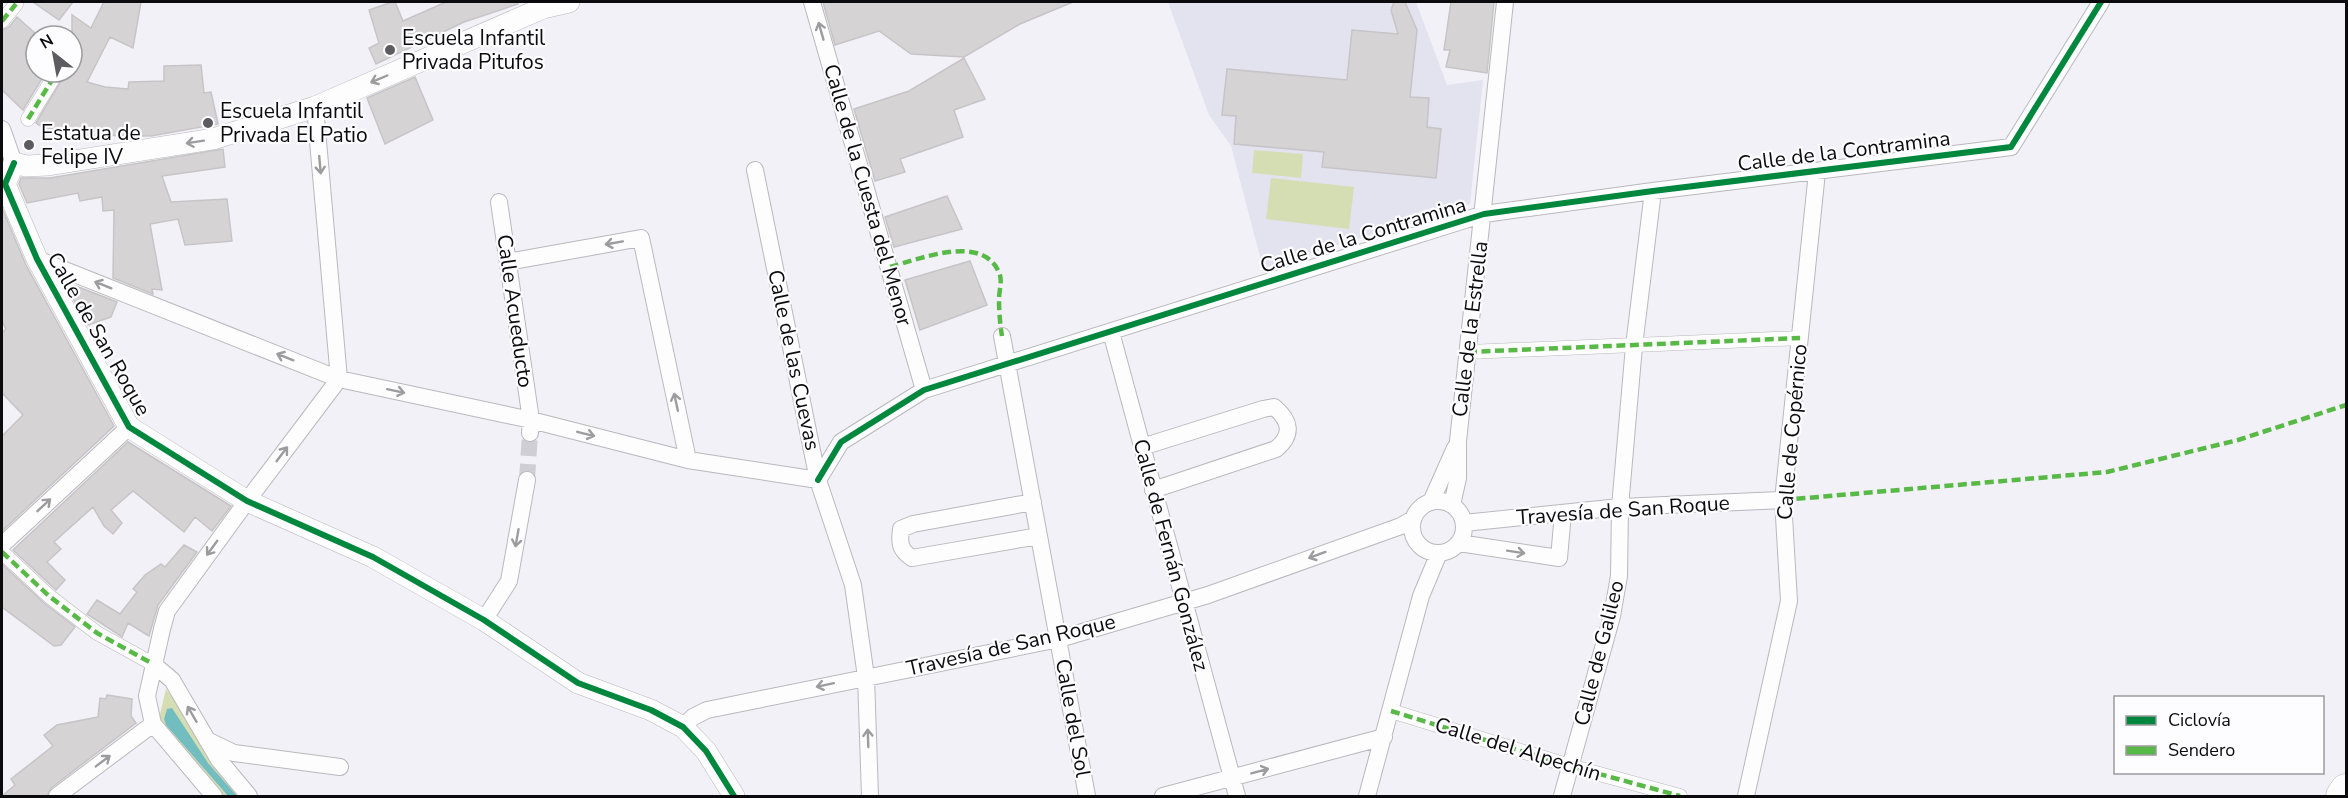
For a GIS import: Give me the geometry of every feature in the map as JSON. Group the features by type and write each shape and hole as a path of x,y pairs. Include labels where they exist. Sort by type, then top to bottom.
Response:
{"highway":[{"path":"2342,796 2346,790"}],"street":[{"path":"2,129 8,167 48,165 213,139 315,107 543,8 569,2"},
{"name":"Calle de la Cuesta del Menor","path":"812,2 924,390"},
{"name":"Calle de la Estrella","path":"1452,505 1458,478 1458,441 1505,2"},
{"name":"Calle de la Contramina","path":"818,480 841,442 924,390 1484,214 2011,147 2101,2"},
{"path":"2,21 16,4"},
{"path":"28,119 50,84"},
{"path":"214,796 153,724 147,696 167,611 339,379 315,107"},
{"name":"Calle de San Roque","path":"8,167 5,184 37,259 129,427 247,501 373,557 484,621 578,683 651,710 683,727 706,751 733,796"},
{"name":"Calle de las Cuevas","path":"755,170 818,480 853,585 866,677 870,796"},
{"name":"Calle de Copérnico","path":"1746,796 1789,601 1782,500 1817,172"},
{"name":"Calle de Galileo","path":"1562,796 1612,616 1619,576 1620,507 1634,346 1653,191"},
{"name":"Calle Acueducto","path":"499,202 530,427"},
{"path":"508,262 641,238 688,459"},
{"path":"37,259 339,379 530,427 688,459 818,480"},
{"name":"Calle de Fernán González","path":"1111,332 1237,796"},
{"name":"Calle del Sol","path":"1002,336 1087,796"},
{"path":"1468,352 1800,338"},
{"path":"1142,447 1263,409 1274,408 1282,414 1287,423 1288,432 1285,442 1276,449 1153,490"},
{"path":"2,545 129,427"},
{"name":"Calle de la Estrella","path":"1431,502 1458,441"},
{"path":"484,621 509,581 527,480"},
{"name":"Travesía de San Roque","path":"1464,523 1620,507 1782,500"},
{"path":"1438,501 1452,505 1458,510 1464,523 1459,543 1447,552 1426,550 1418,543 1413,533 1413,519 1423,506 1431,502 1438,501"},
{"path":"1033,502 913,524 902,530 899,542 903,552 912,558 1039,536"},
{"path":"1459,543 1559,558 1563,513"},
{"name":"Travesía de San Roque","path":"683,727 693,717 707,710 1059,639 1183,602 1401,526 1413,519"},
{"name":"Travesía de San Roque","path":"1372,536 1402,534 1418,543"},
{"path":"1418,543 1420,596"},
{"path":"2,552 49,596 97,633 153,664 172,680 219,760 249,796"},
{"path":"1367,796 1420,596 1439,553"},
{"name":"Calle del Alpechín","path":"1391,711 1570,766 1680,796"},
{"path":"57,796 153,724"},
{"path":"1162,796 1384,737"},
{"path":"207,740 234,753 340,767"}],"shaded area":[{"path":"1168,2 1416,2 1447,85 1483,80 1470,204 1263,268 1231,146 1209,115"}],"green space":[{"path":"1254,150 1303,154 1301,178 1252,173"},
{"path":"1271,178 1354,187 1349,229 1266,219"},
{"path":"166,689 244,796 220,796 159,718"}],"water":[{"path":"172,708 208,763 237,796 228,796 166,725 164,719 167,709"}],"building":[{"path":"33,2 73,2 59,20"},
{"path":"104,2 141,2 133,48 110,37 87,82 105,87 128,89 129,82 164,81 164,66 201,65 204,93 211,92 218,124 151,136 87,135 42,127 36,123 59,84 84,84 84,24 72,24 72,15 91,28"},
{"path":"395,2 403,21 446,2 518,2 518,4 464,22 376,64 369,48 379,43 369,10"},
{"path":"823,2 1073,2 1020,24 964,57 911,54 879,31 835,45"},
{"path":"1394,2 1405,2 1417,30 1410,97 1429,98 1427,127 1441,129 1436,178 1322,167 1324,152 1234,144 1236,116 1222,115 1227,69 1347,80 1352,30 1398,34 1391,10"},
{"path":"1451,2 1494,2 1487,73 1446,67 1450,50 1444,50"},
{"path":"17,17 25,24 24,84 39,84 23,110 2,90 2,30 9,27"},
{"path":"964,58 985,99 954,110 963,137 900,159 905,172 875,181 854,109 909,91"},
{"path":"415,77 433,120 385,144 367,98"},
{"path":"223,149 225,167 162,176 171,202 227,199 232,241 185,245 178,219 150,224 162,290 152,289 153,294 113,278 114,210 103,211 102,197 80,201 78,193 27,203 19,184 21,178 50,178"},
{"path":"947,196 962,229 894,247 885,217"},
{"path":"2,208 26,265 114,426 2,531 2,436 23,415 2,393 2,333 6,329 2,321"},
{"path":"970,261 987,305 920,330 905,280"},
{"path":"63,281 117,302 111,317 88,325"},
{"path":"128,442 231,506 212,531 195,517 184,532 133,491 111,510 122,523 113,534 104,526 93,507 54,542 61,549 47,562 65,580 56,590 13,550"},
{"path":"184,545 197,552 158,605 149,636 128,623 122,637 87,614 97,600 120,614 137,592 133,589 145,575 161,564 165,567"},
{"path":"2,564 44,603 75,627 61,645 54,646 2,607"},
{"path":"107,695 132,699 131,716 136,723 51,788 47,796 2,796 15,785 11,779 53,746 44,735 57,725 98,717 100,698 106,699"}],"tunnel":[{"path":"527,480 530,433"}],"marked path":[{"path":"2,21 16,4"},
{"path":"28,119 50,84"},
{"path":"890,267 951,252 967,251 981,254 992,262 1000,275 999,308 1002,336"},
{"path":"1468,352 1800,338"},
{"path":"1783,500 2107,472 2238,440 2346,405"},
{"path":"2,552 49,596 97,633 153,664"},
{"path":"1391,711 1570,766 1680,796"}],"cycle path":[{"path":"818,480 841,442 924,390 1484,214 2011,147 2101,2"},
{"path":"14,163 5,184 37,259 129,427 247,501 373,557 484,620 578,683 651,710 683,727 706,751 734,796"}],"place":[{"name":"Escuela Infantil Privada Pitufos","path":"390,50"},
{"name":"Escuela Infantil Privada El Patio","path":"208,123"},
{"name":"Estatua de Felipe IV","path":"29,145"}]}
